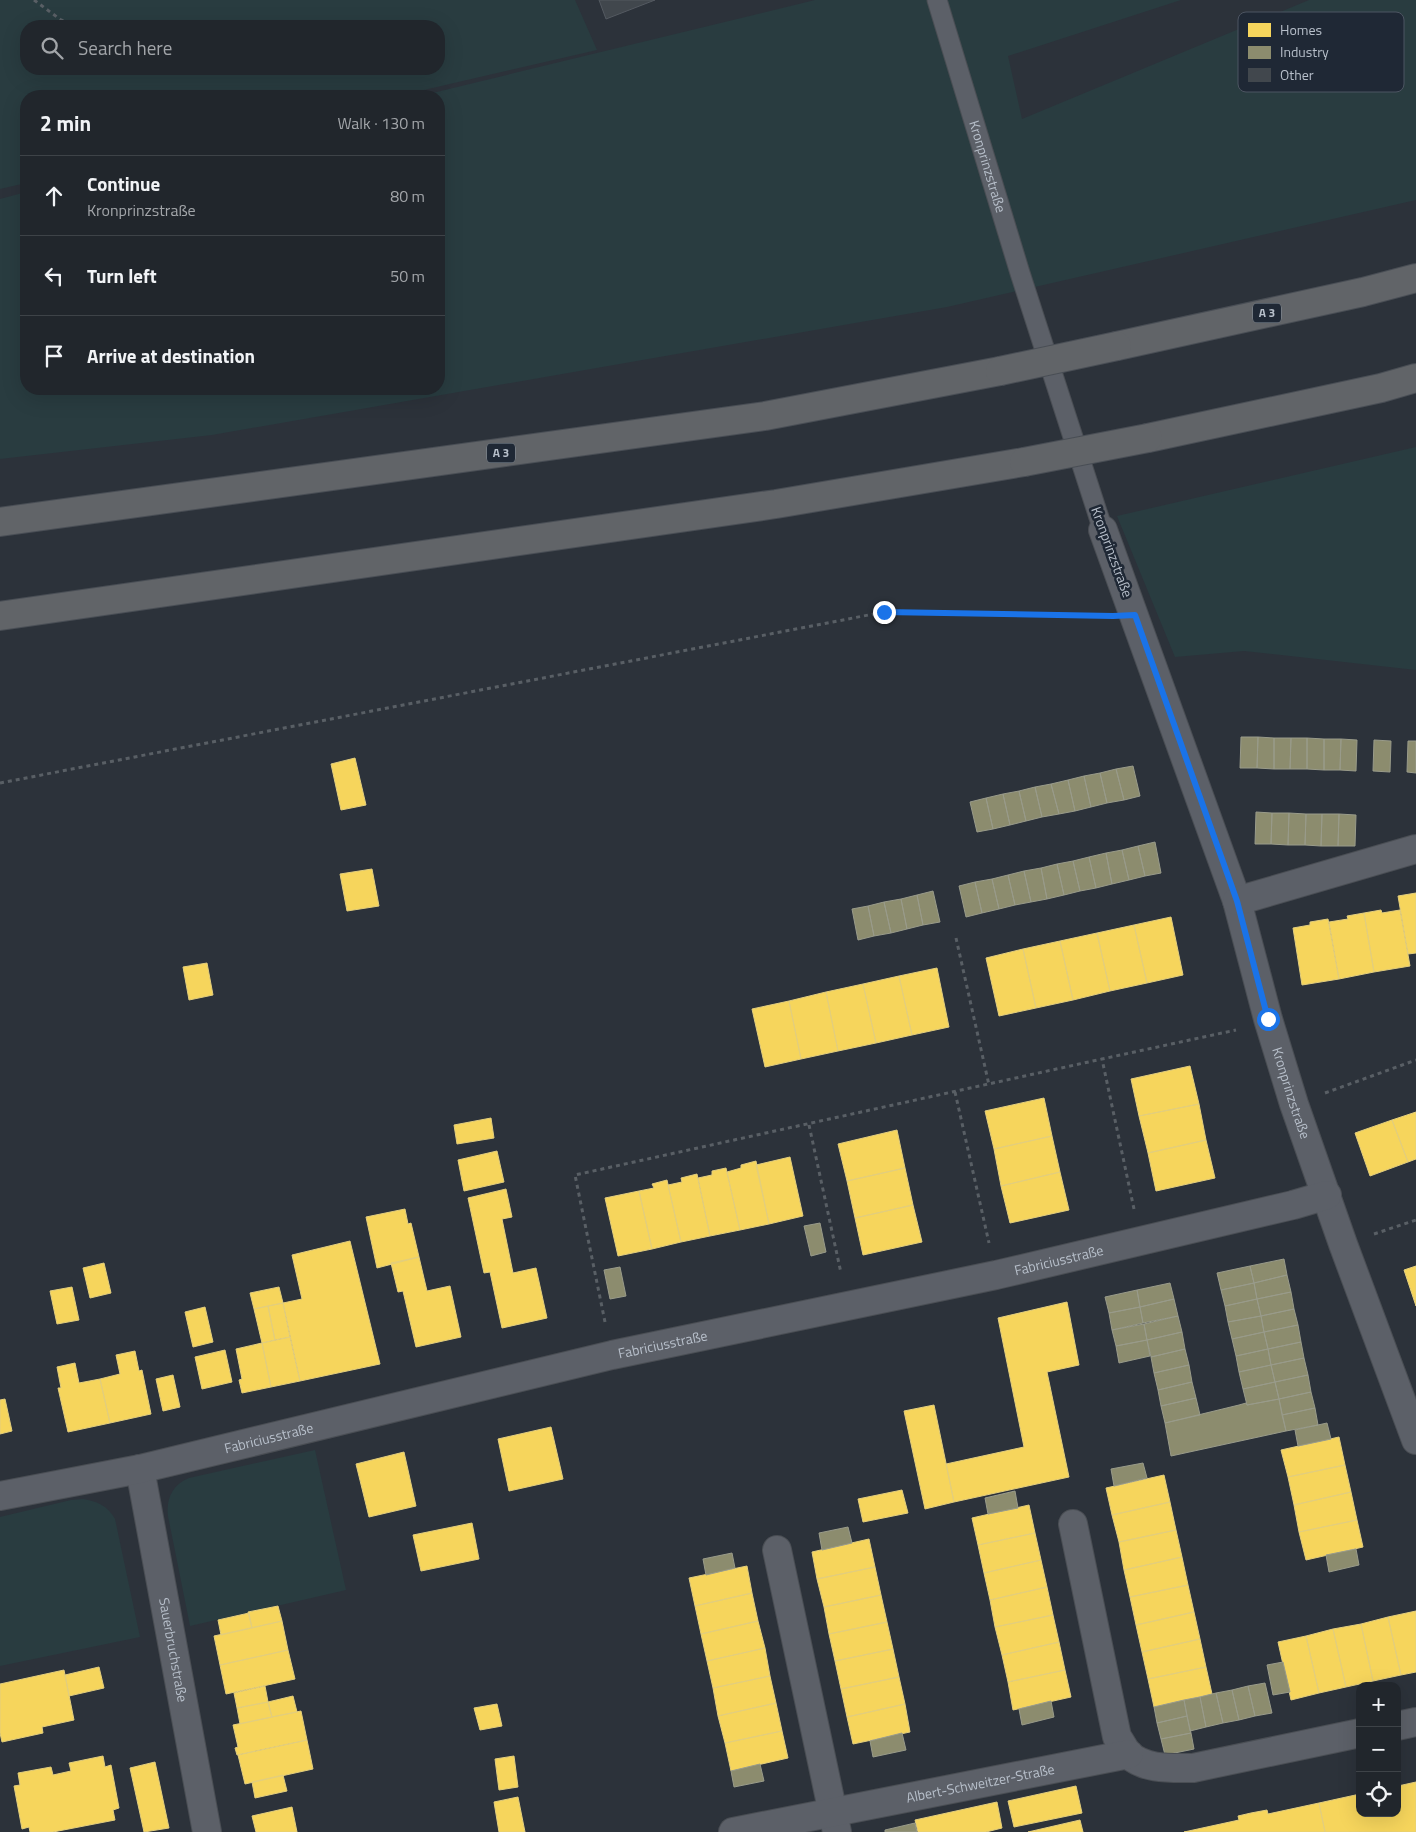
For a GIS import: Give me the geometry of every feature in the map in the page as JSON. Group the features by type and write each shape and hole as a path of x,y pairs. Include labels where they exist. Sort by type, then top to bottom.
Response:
{"highway":[{"name":"A 3","path":"0,522 765,416 1000,371 1363,292 1416,278"},
{"path":"0,616 766,505 1024,462 1148,438 1381,388 1416,378"}],"street":[{"name":"Kronprinzstraße","path":"1103,530 1237,901 1268,1019 1294,1104 1343,1244 1416,1440"},
{"path":"1237,901 1416,849"},
{"name":"Fabriciusstraße","path":"0,1496 140,1469 612,1355 996,1276 1294,1205 1327,1195"},
{"name":"Sauerbruchstraße","path":"140,1469 207,1832"},
{"path":"1073,1524 1117,1737 1129,1754 1146,1764 1167,1768 1193,1768 1356,1735"},
{"path":"776,1550 835,1822"},
{"path":"1401,1725 1416,1722"},
{"name":"Albert-Schweitzer-Straße","path":"733,1832 835,1822 1129,1754"}],"lane":[{"name":"Kronprinzstraße","path":"937,0 1020,273 1103,530"}],"path":[{"path":"34,0 61,20"},
{"path":"0,783 884,612 1135,615"},
{"path":"956,938 989,1085"},
{"path":"612,1355 575,1175 1234,1030 1268,1019"},
{"path":"1102,1059 1141,1241"},
{"path":"1294,1104 1416,1060"},
{"path":"955,1092 996,1276"},
{"path":"809,1125 848,1307"},
{"path":"1343,1244 1416,1220"}],"green space":[{"path":"0,0 575,0 597,50 424,90 20,90 20,184 0,189"},
{"path":"815,0 1181,0 1008,56 1022,119 1238,29 1238,92 1404,92 1404,12 1280,12 1309,0 1416,0 1416,200 947,307 445,394 445,90"},
{"path":"20,194 20,395 442,395 212,435 0,459 0,199"},
{"path":"1416,447 1416,670 1244,651 1175,657 1117,516"},
{"path":"315,1450 346,1590 190,1626 168,1516 168,1504 171,1493 178,1484 189,1478"},
{"path":"83,1499 102,1505 115,1519 140,1637 0,1666 0,1517 71,1500"}],"building: Homes":[{"path":"355,758 366,805 341,810 331,764"},
{"path":"372,869 379,906 347,911 340,874"},
{"path":"1416,893 1416,953 1408,954 1398,896"},
{"path":"1381,910 1382,913 1400,910 1410,966 1374,972 1364,913"},
{"path":"1364,913 1374,972 1339,979 1329,922 1348,919 1347,916"},
{"path":"1171,917 1183,975 1147,983 1134,925"},
{"path":"1328,919 1339,979 1302,985 1293,928 1310,925 1310,922"},
{"path":"1134,925 1147,983 1110,991 1097,933"},
{"path":"1097,933 1110,991 1073,1000 1060,941"},
{"path":"1060,941 1073,1000 1036,1008 1023,949"},
{"path":"1023,949 1036,1008 999,1016 986,958"},
{"path":"207,963 213,995 189,1000 183,967"},
{"path":"937,968 949,1027 912,1035 899,976"},
{"path":"899,976 912,1035 876,1043 863,984"},
{"path":"863,984 876,1043 838,1051 826,992"},
{"path":"826,992 838,1051 801,1059 789,1001"},
{"path":"789,1001 801,1059 765,1067 752,1009"},
{"path":"1190,1066 1199,1104 1139,1116 1131,1079"},
{"path":"1044,1098 1052,1136 994,1149 985,1111"},
{"path":"1199,1104 1206,1140 1148,1153 1139,1116"},
{"path":"1416,1112 1416,1159 1408,1162 1392,1120"},
{"path":"491,1118 494,1138 457,1144 454,1125"},
{"path":"1392,1120 1408,1162 1370,1176 1355,1133"},
{"path":"897,1130 905,1168 847,1181 838,1144"},
{"path":"1052,1136 1060,1172 1001,1186 994,1149"},
{"path":"1206,1140 1215,1178 1156,1191 1148,1153"},
{"path":"497,1151 504,1182 464,1191 458,1160"},
{"path":"790,1157 803,1216 769,1224 756,1165"},
{"path":"756,1161 769,1224 740,1230 727,1172 741,1168 741,1165"},
{"path":"726,1168 740,1230 710,1236 698,1178 712,1175 712,1171"},
{"path":"905,1168 913,1205 855,1218 847,1181"},
{"path":"1060,1172 1069,1210 1010,1223 1001,1186"},
{"path":"697,1174 710,1236 681,1242 668,1185 682,1182 681,1178"},
{"path":"667,1180 681,1242 652,1249 639,1191 654,1188 652,1184"},
{"path":"506,1189 512,1217 502,1219 513,1273 536,1268 547,1318 502,1328 490,1272 484,1273 468,1198"},
{"path":"639,1191 652,1249 618,1256 605,1198"},
{"path":"913,1205 922,1242 863,1255 855,1218"},
{"path":"405,1209 408,1224 411,1223 419,1257 377,1268 366,1217"},
{"path":"350,1241 380,1364 300,1381 283,1303 302,1299 292,1255"},
{"path":"419,1257 427,1291 450,1286 461,1337 416,1347 403,1291 398,1292 391,1263"},
{"path":"104,1263 111,1293 90,1298 83,1268"},
{"path":"1416,1266 1416,1306 1404,1270"},
{"path":"72,1287 79,1320 57,1324 50,1291"},
{"path":"279,1287 283,1303 254,1309 250,1293"},
{"path":"1067,1302 1079,1365 1047,1372 1069,1477 954,1502 946,1464 1024,1447 998,1318"},
{"path":"283,1303 290,1337 275,1340 268,1306"},
{"path":"268,1306 275,1340 262,1343 254,1309"},
{"path":"205,1307 213,1342 193,1347 185,1312"},
{"path":"290,1337 300,1381 271,1387 262,1343"},
{"path":"262,1343 271,1387 242,1393 239,1380 242,1379 236,1349"},
{"path":"225,1350 232,1382 202,1389 195,1357"},
{"path":"135,1351 139,1371 142,1370 151,1414 110,1423 100,1379 120,1374 116,1355"},
{"path":"75,1363 79,1383 100,1379 110,1423 68,1432 58,1388 61,1388 57,1367"},
{"path":"173,1375 180,1407 163,1411 156,1379"},
{"path":"5,1399 12,1431 0,1434 0,1400"},
{"path":"934,1405 954,1502 925,1509 904,1411"},
{"path":"551,1427 563,1479 509,1491 498,1439"},
{"path":"1339,1437 1345,1465 1288,1477 1281,1450"},
{"path":"404,1452 416,1506 369,1517 356,1464"},
{"path":"1345,1465 1351,1492 1294,1505 1288,1477"},
{"path":"1164,1475 1170,1502 1112,1515 1106,1488"},
{"path":"902,1490 908,1513 863,1522 858,1499"},
{"path":"1351,1492 1357,1520 1299,1532 1294,1505"},
{"path":"1170,1502 1176,1530 1119,1542 1112,1515"},
{"path":"1029,1505 1035,1533 978,1545 972,1518"},
{"path":"1357,1520 1363,1547 1306,1560 1299,1532"},
{"path":"472,1523 479,1559 421,1571 413,1535"},
{"path":"1176,1530 1182,1557 1124,1570 1119,1542"},
{"path":"1035,1533 1041,1560 984,1573 978,1545"},
{"path":"869,1539 875,1567 817,1579 812,1552"},
{"path":"1182,1557 1188,1585 1130,1597 1124,1570"},
{"path":"1041,1560 1047,1587 990,1600 984,1573"},
{"path":"747,1566 752,1593 695,1606 689,1578"},
{"path":"875,1567 881,1595 824,1607 817,1579"},
{"path":"1188,1585 1194,1612 1136,1625 1130,1597"},
{"path":"1047,1587 1053,1615 995,1627 990,1600"},
{"path":"752,1593 758,1621 701,1634 695,1606"},
{"path":"881,1595 887,1622 829,1634 824,1607"},
{"path":"278,1606 282,1621 252,1628 248,1612"},
{"path":"1416,1611 1416,1672 1401,1675 1388,1617"},
{"path":"1194,1612 1200,1639 1142,1652 1136,1625"},
{"path":"249,1613 252,1628 221,1635 218,1620"},
{"path":"1053,1615 1059,1642 1002,1655 995,1627"},
{"path":"1388,1617 1401,1675 1373,1681 1361,1624"},
{"path":"282,1621 288,1650 220,1665 214,1636"},
{"path":"758,1621 765,1648 707,1661 701,1634"},
{"path":"887,1622 893,1649 835,1661 829,1634"},
{"path":"1361,1624 1373,1681 1356,1682 1356,1685 1346,1687 1333,1629"},
{"path":"1333,1629 1346,1687 1319,1693 1306,1636"},
{"path":"1306,1636 1319,1693 1291,1700 1278,1642"},
{"path":"1200,1639 1206,1667 1148,1679 1142,1652"},
{"path":"1059,1642 1065,1670 1008,1682 1002,1655"},
{"path":"765,1648 770,1676 713,1688 707,1661"},
{"path":"893,1649 899,1677 841,1689 835,1661"},
{"path":"288,1650 295,1679 226,1694 220,1665"},
{"path":"99,1667 104,1688 69,1696 65,1675"},
{"path":"1206,1667 1212,1694 1154,1707 1148,1679"},
{"path":"64,1670 74,1720 42,1727 43,1733 2,1742 0,1733 0,1684"},
{"path":"1065,1670 1071,1697 1013,1710 1008,1682"},
{"path":"770,1676 776,1703 718,1716 713,1688"},
{"path":"899,1677 905,1704 847,1717 841,1689"},
{"path":"265,1686 268,1702 237,1708 234,1693"},
{"path":"293,1696 297,1712 272,1717 268,1702"},
{"path":"268,1702 272,1717 240,1724 237,1708"},
{"path":"776,1703 782,1731 725,1743 718,1716"},
{"path":"497,1704 502,1726 480,1730 474,1708"},
{"path":"905,1704 910,1732 853,1744 847,1717"},
{"path":"301,1711 307,1740 237,1755 235,1748 238,1747 233,1725"},
{"path":"782,1731 788,1758 731,1771 725,1743"},
{"path":"307,1740 313,1769 245,1784 238,1755"},
{"path":"103,1756 105,1767 111,1765 119,1808 113,1810 115,1820 53,1832 30,1832 29,1827 22,1829 14,1786 20,1785 18,1773 51,1767 53,1775 71,1771 69,1763"},
{"path":"514,1756 518,1787 499,1790 495,1759"},
{"path":"155,1762 169,1828 144,1832 130,1768"},
{"path":"283,1775 287,1791 255,1798 252,1782"},
{"path":"1416,1782 1416,1832 1325,1832 1319,1803 1356,1795 1356,1817 1401,1817 1401,1785"},
{"path":"1076,1786 1082,1813 1014,1827 1008,1801"},
{"path":"518,1797 525,1832 499,1832 494,1802"},
{"path":"997,1802 1002,1828 986,1832 918,1832 915,1820"},
{"path":"1319,1803 1325,1832 1184,1832 1239,1820 1238,1816 1251,1813 1267,1810 1268,1814"},
{"path":"292,1807 297,1832 256,1832 252,1816"},
{"path":"1080,1820 1083,1832 1028,1832"}],"building: Industry":[{"path":"1241,737 1258,737 1257,768 1240,768"},
{"path":"1258,737 1274,738 1274,769 1257,768"},
{"path":"1274,738 1291,738 1290,769 1274,769"},
{"path":"1291,738 1307,738 1307,769 1290,769"},
{"path":"1307,738 1324,739 1324,770 1307,769"},
{"path":"1324,739 1341,739 1340,770 1324,770"},
{"path":"1341,739 1357,740 1356,771 1340,770"},
{"path":"1374,740 1391,741 1390,772 1373,771"},
{"path":"1408,741 1416,741 1416,773 1407,772"},
{"path":"1133,766 1140,796 1124,800 1116,769"},
{"path":"1116,769 1124,800 1107,803 1100,773"},
{"path":"1100,773 1107,803 1091,807 1084,776"},
{"path":"1084,776 1091,807 1075,811 1068,780"},
{"path":"1068,780 1075,811 1059,814 1051,784"},
{"path":"1051,784 1059,814 1042,817 1035,787"},
{"path":"1035,787 1042,817 1026,821 1019,791"},
{"path":"1019,791 1026,821 1010,825 1003,794"},
{"path":"1003,794 1010,825 993,829 986,798"},
{"path":"986,798 993,829 977,832 970,802"},
{"path":"1256,812 1272,813 1271,844 1255,844"},
{"path":"1272,813 1289,813 1288,845 1271,844"},
{"path":"1289,813 1306,814 1305,845 1288,845"},
{"path":"1306,814 1322,814 1321,846 1305,845"},
{"path":"1322,814 1339,814 1338,846 1321,846"},
{"path":"1339,814 1356,815 1355,846 1338,846"},
{"path":"1155,842 1161,873 1145,876 1138,846"},
{"path":"1138,846 1145,876 1129,880 1122,850"},
{"path":"1122,850 1129,880 1112,884 1106,853"},
{"path":"1106,853 1112,884 1096,888 1089,857"},
{"path":"1089,857 1096,888 1080,891 1073,861"},
{"path":"1073,861 1080,891 1064,895 1057,864"},
{"path":"1057,864 1064,895 1047,899 1041,868"},
{"path":"1041,868 1047,899 1031,902 1024,871"},
{"path":"1024,871 1031,902 1015,905 1008,875"},
{"path":"1008,875 1015,905 999,909 992,879"},
{"path":"992,879 999,909 982,913 975,882"},
{"path":"975,882 982,913 966,917 959,886"},
{"path":"933,891 940,922 923,925 917,895"},
{"path":"917,895 923,925 907,929 901,899"},
{"path":"901,899 907,929 891,933 884,902"},
{"path":"884,902 891,933 874,936 868,906"},
{"path":"868,906 874,936 858,940 852,909"},
{"path":"820,1223 826,1252 811,1256 804,1226"},
{"path":"1284,1259 1287,1275 1254,1283 1250,1266"},
{"path":"1250,1266 1254,1283 1221,1290 1217,1273"},
{"path":"620,1267 626,1296 610,1299 604,1270"},
{"path":"1287,1275 1291,1292 1257,1299 1254,1283"},
{"path":"1170,1283 1174,1299 1140,1307 1137,1290"},
{"path":"1254,1283 1257,1299 1225,1306 1221,1290"},
{"path":"1137,1290 1140,1307 1109,1313 1105,1297"},
{"path":"1291,1292 1294,1309 1261,1316 1257,1299"},
{"path":"1174,1299 1178,1316 1143,1323 1140,1307"},
{"path":"1257,1299 1261,1316 1228,1322 1225,1306"},
{"path":"1140,1307 1143,1323 1112,1330 1109,1313"},
{"path":"1294,1309 1298,1325 1264,1332 1261,1316"},
{"path":"1178,1316 1182,1332 1147,1340 1144,1324"},
{"path":"1261,1316 1264,1332 1232,1339 1228,1322"},
{"path":"1144,1324 1147,1340 1116,1346 1112,1330"},
{"path":"1298,1325 1301,1342 1268,1349 1264,1332"},
{"path":"1182,1332 1185,1349 1151,1357 1147,1340"},
{"path":"1264,1332 1268,1349 1236,1356 1232,1339"},
{"path":"1147,1340 1150,1356 1119,1363 1116,1346"},
{"path":"1301,1342 1304,1358 1271,1365 1268,1349"},
{"path":"1185,1349 1189,1365 1154,1373 1151,1357"},
{"path":"1268,1349 1271,1365 1239,1372 1236,1356"},
{"path":"1304,1358 1308,1375 1275,1382 1271,1365"},
{"path":"1189,1365 1192,1382 1158,1390 1154,1373"},
{"path":"1271,1365 1275,1382 1243,1389 1239,1372"},
{"path":"1308,1375 1311,1392 1279,1399 1275,1382"},
{"path":"1192,1382 1196,1398 1161,1406 1158,1390"},
{"path":"1275,1382 1279,1399 1247,1405 1243,1389"},
{"path":"1311,1392 1315,1408 1282,1415 1279,1399"},
{"path":"1196,1398 1200,1415 1165,1423 1161,1406"},
{"path":"1279,1399 1286,1431 1171,1456 1165,1423 1246,1403 1247,1405"},
{"path":"1315,1408 1318,1425 1286,1431 1282,1415"},
{"path":"1327,1423 1331,1439 1298,1446 1295,1430"},
{"path":"1143,1463 1147,1478 1114,1486 1111,1469"},
{"path":"1015,1491 1018,1508 988,1514 985,1498"},
{"path":"848,1527 852,1543 822,1550 819,1533"},
{"path":"1356,1549 1359,1565 1329,1572 1326,1555"},
{"path":"732,1553 735,1568 706,1575 703,1559"},
{"path":"1283,1662 1290,1692 1273,1695 1267,1665"},
{"path":"1265,1683 1272,1713 1255,1716 1248,1686"},
{"path":"1248,1686 1255,1716 1239,1720 1232,1690"},
{"path":"1232,1690 1239,1720 1223,1723 1216,1693"},
{"path":"1216,1693 1223,1723 1206,1727 1200,1697"},
{"path":"1200,1697 1206,1727 1190,1731 1184,1700"},
{"path":"1184,1700 1187,1716 1157,1723 1154,1707"},
{"path":"1051,1701 1054,1717 1022,1725 1019,1709"},
{"path":"1187,1716 1191,1733 1161,1739 1157,1723"},
{"path":"902,1733 906,1750 873,1757 870,1741"},
{"path":"1191,1733 1194,1749 1165,1755 1161,1739"},
{"path":"760,1764 764,1781 734,1787 731,1771"},
{"path":"915,1823 917,1832 885,1832 885,1830"}],"building: Other":[{"path":"599,0 655,0 606,19"}],"route":[{"path":"884,612 1135,615 1237,901 1268,1019"}]}
